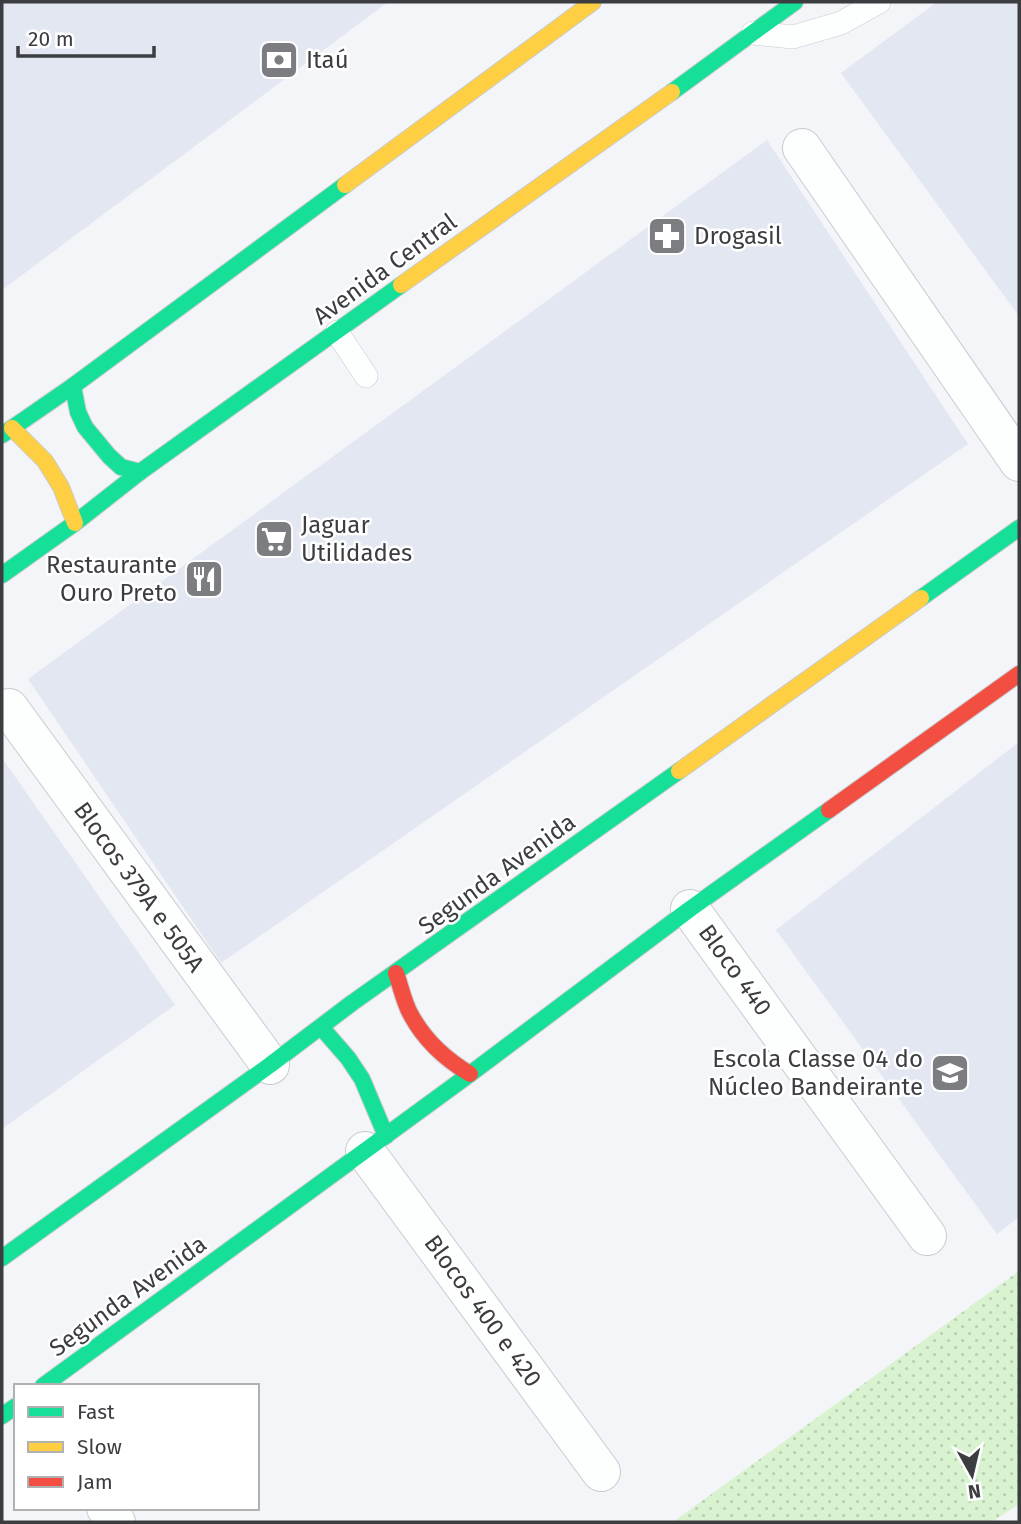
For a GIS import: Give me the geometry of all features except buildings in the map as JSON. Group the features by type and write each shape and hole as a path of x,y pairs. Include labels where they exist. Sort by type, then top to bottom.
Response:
{"street":[{"path":"75,523 61,486 45,461 7,431 73,386 593,2"},
{"name":"Avenida Central","path":"2,575 140,472 795,2"},
{"path":"802,148 1019,462"},
{"path":"73,386 78,412 85,427 121,467 140,472"},
{"name":"Segunda Avenida","path":"2,1258 352,1003 1019,528"},
{"name":"Segunda Avenida","path":"47,1384 690,909 1019,674"},
{"name":"Blocos 379A e 505A","path":"9,708 270,1065"},
{"name":"Bloco 440","path":"690,909 927,1236"},
{"path":"396,973 411,1015 430,1042 448,1061 470,1074"},
{"path":"321,1027 348,1058 362,1080 376,1143"},
{"name":"Blocos 400 e 420","path":"376,1143 601,1472"}],"lane":[{"path":"753,33 793,37 841,23 879,2"},
{"path":"337,332 366,376"}],"shaded area":[{"path":"2,2 388,2 2,290"},
{"path":"937,2 1019,2 1019,316 841,73"},
{"path":"767,140 968,444 221,963 28,679"},
{"name":"Escola Classe 04 do Núcleo Bandeirante","path":"1019,742 1019,1217 997,1234 776,930"},
{"path":"2,758 175,1005 2,1129"}],"green space":[{"path":"1019,1271 1019,1504 992,1522 673,1522"}],"traffic: fast":[{"path":"672,92 795,2"},
{"path":"2,435 73,386 345,185"},
{"path":"2,575 140,472 401,285"},
{"path":"73,386 78,412 85,427 121,467 140,472"},
{"path":"921,598 1019,528"},
{"path":"2,1258 352,1003 679,771"},
{"path":"46,1384 470,1074 690,909 829,810"},
{"path":"321,1027 362,1079 386,1136"},
{"path":"2,1416 14,1407"}],"traffic: slow":[{"path":"345,185 593,2"},
{"path":"401,285 672,92"},
{"path":"12,428 45,461 61,487 75,523"},
{"path":"679,771 921,598"}],"traffic: jam":[{"path":"829,810 1019,674"},
{"path":"396,973 404,1000 423,1033 444,1056 470,1074"}],"place":[{"name":"Itaú","path":"279,60"},
{"name":"Drogasil","path":"667,236"},
{"name":"Jaguar Utilidades","path":"274,539"},
{"name":"Restaurante Ouro Preto","path":"204,579"},
{"name":"Escola Classe 04 do Núcleo Bandeirante","path":"950,1073"}]}
